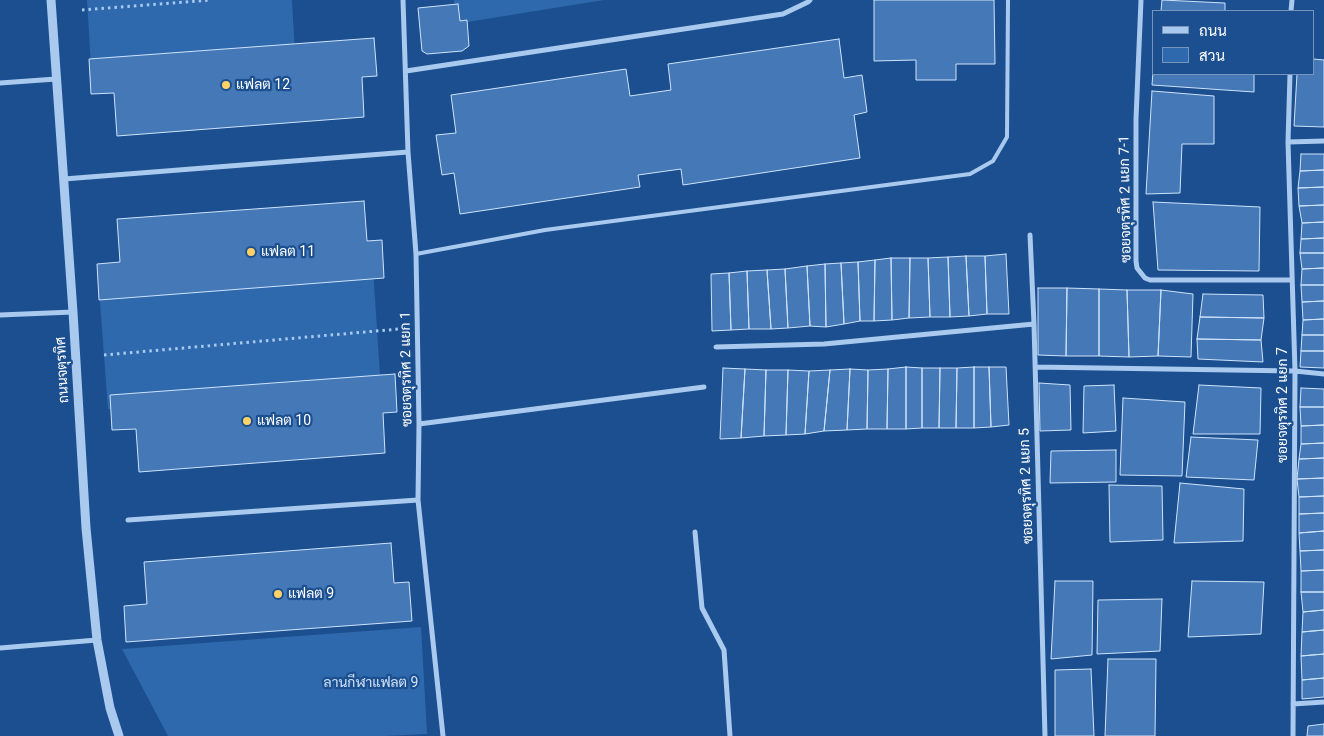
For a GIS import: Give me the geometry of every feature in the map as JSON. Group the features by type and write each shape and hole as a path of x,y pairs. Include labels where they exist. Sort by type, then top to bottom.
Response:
{"street":[{"name":"ถนนจตุรทิศ","path":"51,0 74,312 86,528 97,640 110,708 119,736"},
{"name":"ซอยจตุรทิศ 2 แยก 1","path":"403,0 408,152 416,254 419,424 418,500 444,736"},
{"path":"406,72 783,14 810,0"},
{"name":"ซอยจตุรทิศ 2 แยก 7-1","path":"1141,0 1136,119 1137,268 1145,278 1150,280 1292,280"},
{"name":"ซอยจตุรทิศ 2 แยก 7","path":"1290,75 1288,142 1295,371 1293,736"},
{"path":"0,83 56,79"},
{"path":"1288,142 1324,141"},
{"path":"64,179 408,152"},
{"name":"ซอยจตุรทิศ 2 แยก 5","path":"1030,235 1045,736"},
{"path":"0,315 74,312"},
{"path":"716,348 824,344 1034,324"},
{"path":"1035,367 1295,371 1324,374"},
{"path":"419,424 704,387"},
{"path":"128,520 418,500"},
{"path":"695,532 702,608 724,650 730,736"},
{"path":"0,648 97,640"},
{"path":"1293,704 1324,702"}],"lane":[{"path":"416,254 545,230 970,174 993,161 1007,137 1008,0"}],"path":[{"path":"82,10 210,0"},
{"path":"104,355 417,328"}],"green space":[{"path":"87,0 292,0 295,54 91,66"},
{"path":"454,0 604,0 455,24"},
{"path":"373,269 381,390 108,409 99,289"},
{"name":"ลานกีฬาแฟลต 9","path":"421,627 427,734 384,736 168,736 122,649"}],"building":[{"path":"874,0 994,0 995,64 956,64 956,80 916,80 916,60 874,61"},
{"path":"1162,0 1225,3 1225,10 1161,10"},
{"path":"458,4 460,21 467,20 469,46 462,51 427,54 422,51 418,8"},
{"name":"แฟลต 12","path":"374,38 377,76 362,77 364,117 117,136 114,93 91,94 89,59"},
{"path":"839,39 844,78 862,75 867,112 854,115 860,158 683,185 681,169 638,175 640,187 460,214 454,173 442,175 436,135 456,133 451,95 626,69 630,96 671,90 668,64"},
{"path":"1314,59 1324,60 1324,127 1294,126 1297,75 1314,75"},
{"path":"1153,75 1254,75 1254,92 1152,85"},
{"path":"1152,91 1214,96 1214,144 1182,144 1180,193 1146,194"},
{"path":"1301,154 1324,154 1324,170 1300,171"},
{"path":"1324,170 1324,187 1298,188 1300,171"},
{"path":"1324,187 1324,205 1299,206 1298,188"},
{"name":"แฟลต 11","path":"364,201 367,241 382,240 384,278 99,300 97,264 120,262 117,219"},
{"path":"1153,202 1260,207 1259,271 1158,270"},
{"path":"1324,205 1324,222 1302,223 1299,206"},
{"path":"1324,222 1324,238 1301,239 1302,223"},
{"path":"1324,238 1324,253 1300,253 1301,239"},
{"path":"1300,253 1324,253 1324,268 1302,269"},
{"path":"1006,254 1009,314 987,314 985,256"},
{"path":"966,256 985,256 987,314 969,316"},
{"path":"966,256 969,316 950,317 948,257"},
{"path":"948,257 950,317 930,317 928,258"},
{"path":"891,258 910,258 909,318 892,320"},
{"path":"891,258 892,320 874,321 875,260"},
{"path":"910,258 928,258 930,317 909,318"},
{"path":"875,260 874,321 860,321 858,262"},
{"path":"858,262 860,321 844,324 841,263"},
{"path":"841,263 844,324 826,327 825,264"},
{"path":"825,264 826,327 810,326 807,266"},
{"path":"807,266 810,326 788,328 785,269"},
{"path":"1324,268 1324,285 1301,285 1302,269"},
{"path":"785,269 788,328 771,329 767,270"},
{"path":"767,270 771,329 749,329 747,271"},
{"path":"747,271 749,329 731,330 729,273"},
{"path":"729,273 731,330 712,331 711,274"},
{"path":"1301,285 1324,285 1324,301 1302,302"},
{"path":"1038,288 1067,288 1066,356 1038,355"},
{"path":"1067,288 1099,289 1099,356 1066,356"},
{"path":"1099,289 1127,290 1129,357 1099,356"},
{"path":"1127,290 1161,290 1158,356 1129,357"},
{"path":"1161,290 1193,294 1191,357 1158,356"},
{"path":"1203,294 1263,295 1264,318 1200,317"},
{"path":"1324,301 1324,319 1303,320 1302,302"},
{"path":"1200,317 1264,318 1261,340 1197,339"},
{"path":"1324,319 1324,335 1302,335 1303,320"},
{"path":"1302,335 1324,335 1324,351 1301,351"},
{"path":"1197,339 1261,340 1263,362 1198,359"},
{"path":"1301,351 1324,351 1324,368 1300,367"},
{"path":"906,367 922,368 922,428 906,429"},
{"path":"906,367 906,429 887,429 888,369"},
{"path":"974,367 989,367 991,427 974,428"},
{"path":"974,367 974,428 956,428 957,368"},
{"path":"989,367 1006,367 1009,425 991,427"},
{"path":"723,368 745,369 741,438 720,439"},
{"path":"922,368 940,368 939,428 922,428"},
{"path":"940,368 957,368 956,428 939,428"},
{"path":"745,369 766,370 764,436 741,438"},
{"path":"850,369 868,370 867,429 847,430"},
{"path":"850,369 847,430 824,431 830,370"},
{"path":"888,369 887,429 867,429 868,370"},
{"path":"766,370 788,370 786,435 764,436"},
{"path":"788,370 809,371 805,434 786,435"},
{"path":"830,370 824,431 805,434 809,371"},
{"name":"แฟลต 10","path":"395,374 397,412 383,413 385,453 139,472 136,429 112,430 110,395"},
{"path":"1039,383 1070,385 1071,430 1040,431"},
{"path":"1114,385 1116,431 1083,433 1084,386"},
{"path":"1199,385 1261,388 1260,434 1193,434"},
{"path":"1301,388 1324,389 1324,407 1300,407"},
{"path":"1123,398 1185,402 1182,476 1120,475"},
{"path":"1300,407 1324,407 1324,425 1301,426"},
{"path":"1324,425 1324,443 1301,444 1301,426"},
{"path":"1191,437 1258,440 1254,480 1186,477"},
{"path":"1324,443 1324,458 1299,459 1301,444"},
{"path":"1116,450 1116,482 1050,483 1051,451"},
{"path":"1324,458 1324,478 1297,479 1299,459"},
{"path":"1324,478 1324,496 1299,497 1297,479"},
{"path":"1180,483 1244,489 1243,541 1174,543"},
{"path":"1109,485 1162,486 1163,540 1110,542"},
{"path":"1324,496 1324,513 1299,514 1299,497"},
{"path":"1324,513 1324,531 1299,533 1299,514"},
{"path":"1324,531 1324,550 1300,551 1299,533"},
{"name":"แฟลต 9","path":"391,543 394,583 409,582 412,621 126,642 124,606 147,604 144,562"},
{"path":"1324,550 1324,570 1301,571 1300,551"},
{"path":"1324,570 1324,592 1301,592 1301,571"},
{"path":"1055,581 1093,581 1092,655 1051,659"},
{"path":"1192,581 1264,582 1261,634 1188,637"},
{"path":"1301,592 1324,592 1324,610 1303,612"},
{"path":"1162,599 1160,651 1097,654 1098,600"},
{"path":"1324,610 1324,630 1302,632 1303,612"},
{"path":"1324,630 1324,654 1301,656 1302,632"},
{"path":"1324,654 1324,678 1302,680 1301,656"},
{"path":"1108,659 1156,659 1155,736 1105,736"},
{"path":"1091,669 1094,736 1055,736 1055,670"},
{"path":"1324,678 1324,697 1302,699 1302,680"},
{"path":"1324,724 1324,736 1307,736 1308,726"}],"place":[{"name":"แฟลต 12","path":"226,85"},
{"name":"แฟลต 11","path":"251,252"},
{"name":"แฟลต 10","path":"247,421"},
{"name":"แฟลต 9","path":"278,594"}]}
